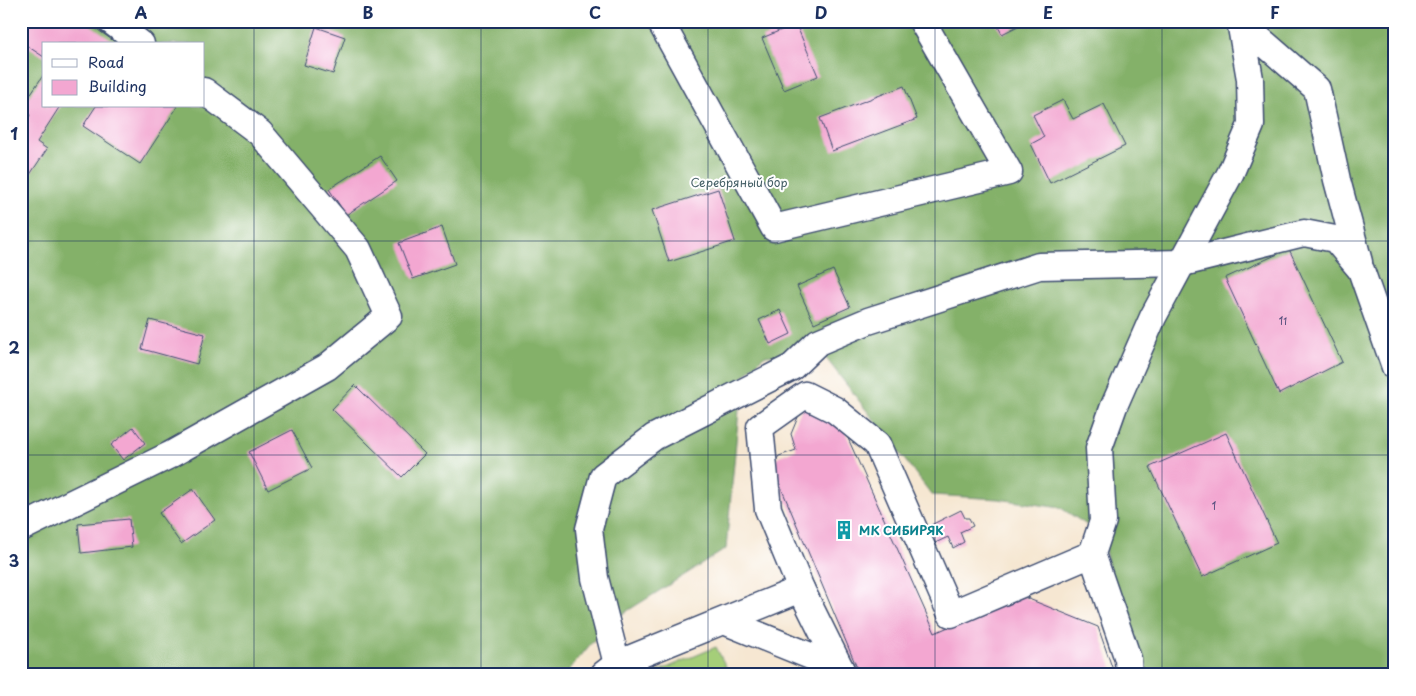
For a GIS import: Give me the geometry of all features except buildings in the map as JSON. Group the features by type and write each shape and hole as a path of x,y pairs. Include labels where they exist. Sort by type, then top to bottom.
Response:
{"lane":[{"path":"111,21 138,42"},
{"path":"660,21 774,228 1009,172 922,21"},
{"path":"1129,675 1128,659 1092,554 1103,521 1099,448 1114,406 1153,317 1231,172 1251,125 1250,79 1241,22"},
{"path":"1241,22 1317,89 1337,180 1362,270 1395,366"},
{"path":"21,528 170,455 327,368 389,316 358,249 260,133 205,92"},
{"path":"841,671 801,589 768,509 760,427 792,368 818,342 852,328 1039,266 1183,262 1304,233 1335,239 1362,270"},
{"path":"792,368 654,437 603,476 589,529 610,669 801,589"},
{"path":"760,427 805,395 835,410 877,444 951,614 1092,554"},
{"path":"724,621 841,671"}],"green space":[{"name":"Серебряный бор","path":"21,21 1395,21 1395,675 1142,675 1128,615 1110,574 1102,535 1061,508 998,499 932,495 822,353 764,356 742,378 726,549 608,623 565,675 21,675"},
{"path":"716,647 730,675 650,675"}],"place":[{"name":"МК СИБИРЯК","path":"844,530"}]}
